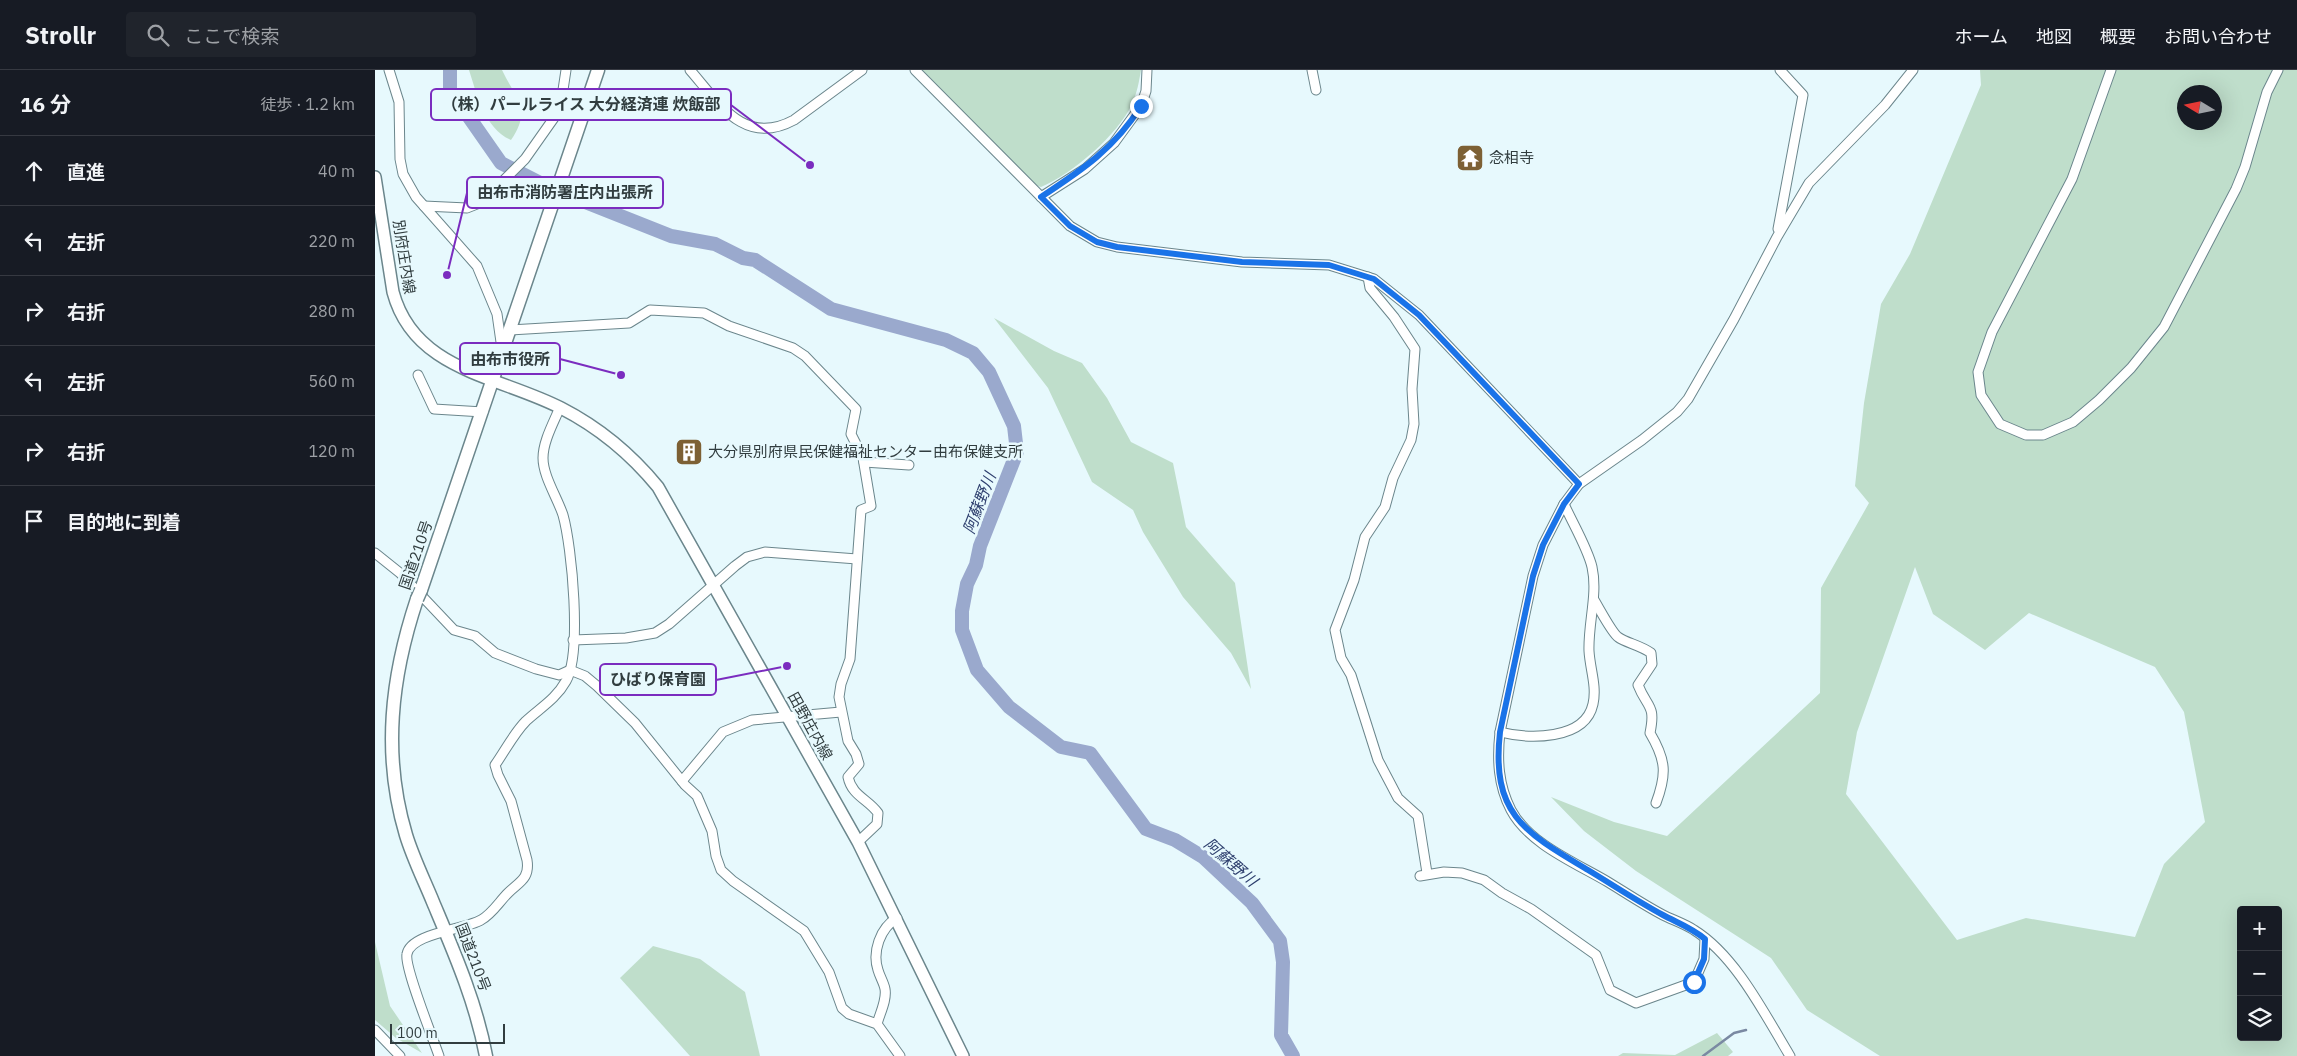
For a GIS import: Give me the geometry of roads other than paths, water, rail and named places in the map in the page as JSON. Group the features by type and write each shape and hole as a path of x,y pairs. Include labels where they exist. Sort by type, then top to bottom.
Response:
{"highway":[{"name":"国道210号","path":"486,1056 472,998 406,835 398,800 393,763 391,728 394,691 403,646 419,595 494,380 542,232 598,70"}],"main road":[{"name":"別府庄内線","path":"375,178 393,292 407,326 417,339 443,358 494,380"},
{"name":"田野庄内線","path":"494,380 559,407 608,437 638,463 668,502 858,842 897,918 963,1056"}],"street":[{"path":"389,70 399,102 401,166 412,191 477,266 497,314 502,354"},
{"path":"424,206 472,208 482,202 525,159 559,109 566,70"},
{"path":"690,70 733,119 747,126 769,128 785,125 795,120 862,70"},
{"path":"915,70 1070,226 1097,242 1117,247 1242,262 1329,265 1374,279 1419,315 1579,484"},
{"path":"1041,197 1085,169 1114,143 1134,117 1144,100 1147,70"},
{"path":"1312,70 1316,90"},
{"path":"1777,237 1803,95 1780,70"},
{"path":"1789,1053 1723,954 1694,930 1663,915 1546,845 1526,829 1511,811 1502,789 1497,758 1500,732 1533,576 1543,545 1564,504 1579,484 1642,440 1677,412 1688,399 1734,319 1777,237 1809,183 1885,105 1913,70"},
{"path":"2111,70 2072,179 1992,332 1978,372 1981,395 2000,424 2026,435 2043,435 2073,422 2131,368 2159,334 2239,182 2267,92 2278,70"},
{"path":"1368,277 1370,288 1394,317 1415,348 1412,389 1414,424 1411,440 1393,478 1385,507 1365,537 1354,580 1335,630 1341,658 1351,675 1378,760 1398,798 1418,816 1423,875 1444,872 1462,873 1484,880 1502,893 1531,909 1595,955 1610,990 1636,1003 1694,982 1704,959 1705,939"},
{"path":"510,330 629,323 650,310 704,313 729,326 793,348 805,356 856,409 851,434 864,462 871,506 861,510 850,653 841,684 841,712 848,741 856,754 859,764 848,777 850,785 856,795 871,803 878,813 877,824 858,842"},
{"path":"418,375 434,410 483,412"},
{"path":"439,1056 406,955 413,943 482,920 508,892 526,878 527,860 511,801 497,775 495,765 525,722 550,702 566,680 570,670 575,613 571,552 558,498 543,459 543,451 559,407"},
{"path":"864,462 909,465"},
{"path":"1500,732 1527,736 1555,735 1583,722 1593,705 1594,686 1589,650 1593,600 1592,567 1564,504"},
{"path":"573,640 626,638 655,633 669,624 713,584 747,557 765,552 857,559"},
{"path":"375,553 400,573 454,630 475,636 495,652 535,669 559,675 570,670 585,676 597,686 635,723 682,781 697,796 706,812 721,870 733,882 804,932 829,972 842,1008 849,1014 877,1024 900,1056"},
{"path":"1593,600 1611,626 1613,634 1639,645 1651,653 1653,664 1638,686 1642,696 1651,706 1652,720 1650,733 1660,750 1664,769 1662,787 1656,803"},
{"path":"682,781 723,732 752,720 841,712"},
{"path":"877,1024 885,999 885,990 877,969 876,956 885,926 897,918"},
{"path":"375,1030 399,1056"}],"waterway":[{"name":"阿蘇野川","path":"450,70 450,90 501,163 550,188 671,236 715,244 743,258 755,260 831,309 946,340 973,353 989,372 1014,426 1017,452 980,546 976,565 967,584 962,611 962,630 977,670 1009,707 1061,747 1090,753 1146,829 1175,840 1203,857 1252,903 1280,941 1283,962 1281,1035 1293,1056"},
{"path":"1703,1056 1734,1033 1746,1030"}],"place":[{"name":"念相寺","path":"1470,158"},
{"name":"（株）パールライス 大分経済連 炊飯部","path":"810,165"},
{"name":"由布市消防署庄内出張所","path":"447,275"},
{"name":"由布市役所","path":"621,375"},
{"name":"大分県別府県民保健福祉センター由布保健支所","path":"689,452"},
{"name":"ひばり保育園","path":"787,666"}]}
